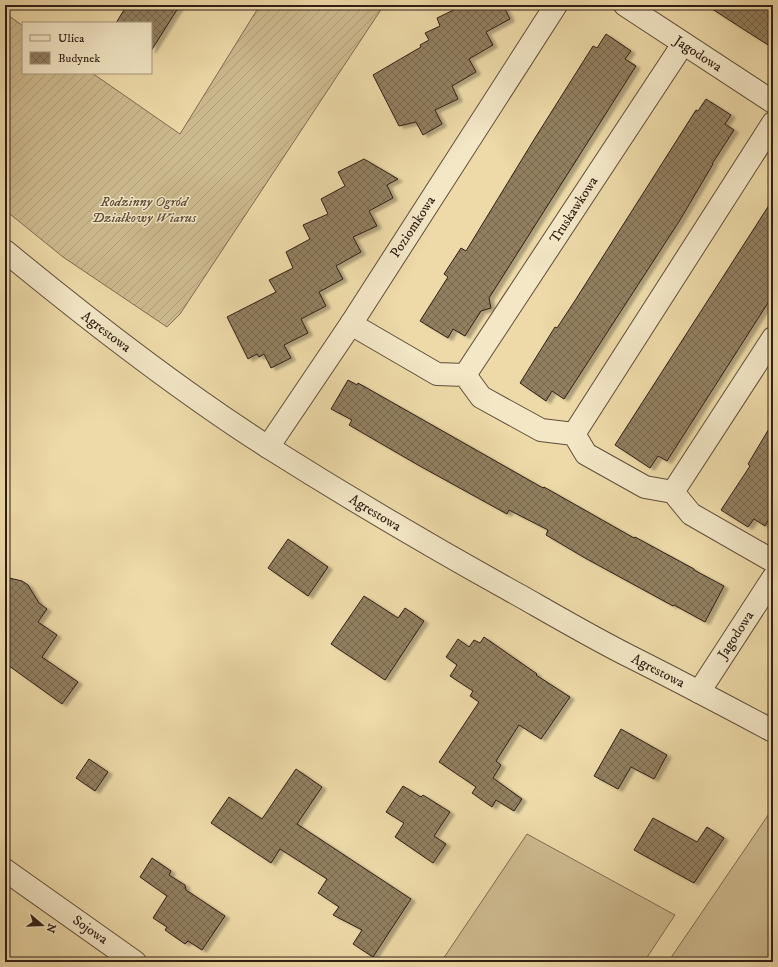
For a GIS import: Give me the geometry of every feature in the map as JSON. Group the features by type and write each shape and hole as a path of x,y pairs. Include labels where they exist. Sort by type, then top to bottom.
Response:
{"street":[{"name":"Poziomkowa","path":"268,447 351,324 556,5"},
{"name":"Jagodowa","path":"624,5 773,102"},
{"name":"Truskawkowa","path":"465,375 683,44"},
{"path":"574,434 773,123"},
{"name":"Agrestowa","path":"5,251 100,328 190,394 268,447 422,541 631,657 773,731"},
{"path":"351,324 437,374 465,375 482,397 541,430 574,434"},
{"path":"673,492 773,338"},
{"path":"574,434 586,454 645,488 673,492 690,514 773,561"},
{"name":"Jagodowa","path":"699,692 773,578"},
{"name":"Sojowa","path":"5,870 135,962"}],"green space":[{"name":"Rodzinny Ogród Działkowy Wiarus","path":"260,5 384,5 180,314 167,327 63,257 5,210 5,13 22,25 22,74 93,74 180,134"},
{"path":"773,808 773,962 668,962"},
{"path":"527,834 675,915 644,962 441,962"}],"building":[{"path":"127,5 180,5 152,49 152,22 117,22"},
{"path":"464,5 503,5 510,19 486,32 493,45 469,59 476,72 452,86 458,99 435,110 442,124 423,135 416,122 399,126 373,75 421,47 420,45 429,40 425,33 440,26 437,18"},
{"path":"706,5 773,5 773,48 743,29"},
{"path":"606,34 631,51 625,59 636,66 489,298 491,308 481,311 465,336 453,329 448,338 420,321 448,277 444,274 461,248 466,251 593,46 597,48"},
{"path":"706,99 731,115 725,124 734,130 712,164 680,220 564,399 552,391 546,401 520,383 555,327 557,328 576,299 696,110 698,111"},
{"path":"364,159 398,179 387,185 393,198 369,211 377,226 353,237 361,252 336,266 343,279 319,292 326,306 301,319 308,333 284,345 291,358 271,368 264,354 259,357 257,354 248,359 227,317 276,292 269,280 293,268 286,252 310,239 303,225 328,214 321,199 345,186 338,172"},
{"path":"773,199 773,295 667,461 658,456 650,468 615,445"},
{"path":"348,380 357,385 358,383 543,488 544,487 634,538 635,537 724,586 705,622 585,558 546,535 548,530 509,510 507,514 349,425 352,420 331,409"},
{"path":"773,422 773,513 765,526 754,519 748,527 721,510 750,466 748,464"},
{"path":"288,539 328,567 308,596 268,568"},
{"path":"5,577 22,581 28,585 39,603 47,609 38,622 57,635 42,657 78,682 62,704 5,663"},
{"path":"364,596 398,618 405,608 424,621 385,680 331,644"},
{"path":"484,637 537,674 536,675 570,697 541,739 519,725 496,761 501,765 493,778 522,799 514,811 496,800 492,807 472,793 476,787 439,762 479,702 470,696 473,691 450,676 457,665 446,657 458,639 469,647 474,640 480,643"},
{"path":"621,729 667,755 654,779 631,767 618,789 594,776"},
{"path":"89,759 108,772 95,791 76,778"},
{"path":"296,769 322,787 297,824 411,899 373,957 353,944 362,930 333,915 339,907 318,893 327,879 280,849 271,863 211,823 229,797 262,819"},
{"path":"403,786 421,797 423,795 450,812 434,836 446,844 433,863 395,837 404,823 386,812"},
{"path":"653,818 697,842 707,827 724,838 694,883 634,850"},
{"path":"152,858 171,871 169,875 185,885 186,890 225,916 202,950 188,941 185,944 165,930 167,927 153,918 167,896 140,877"}]}
